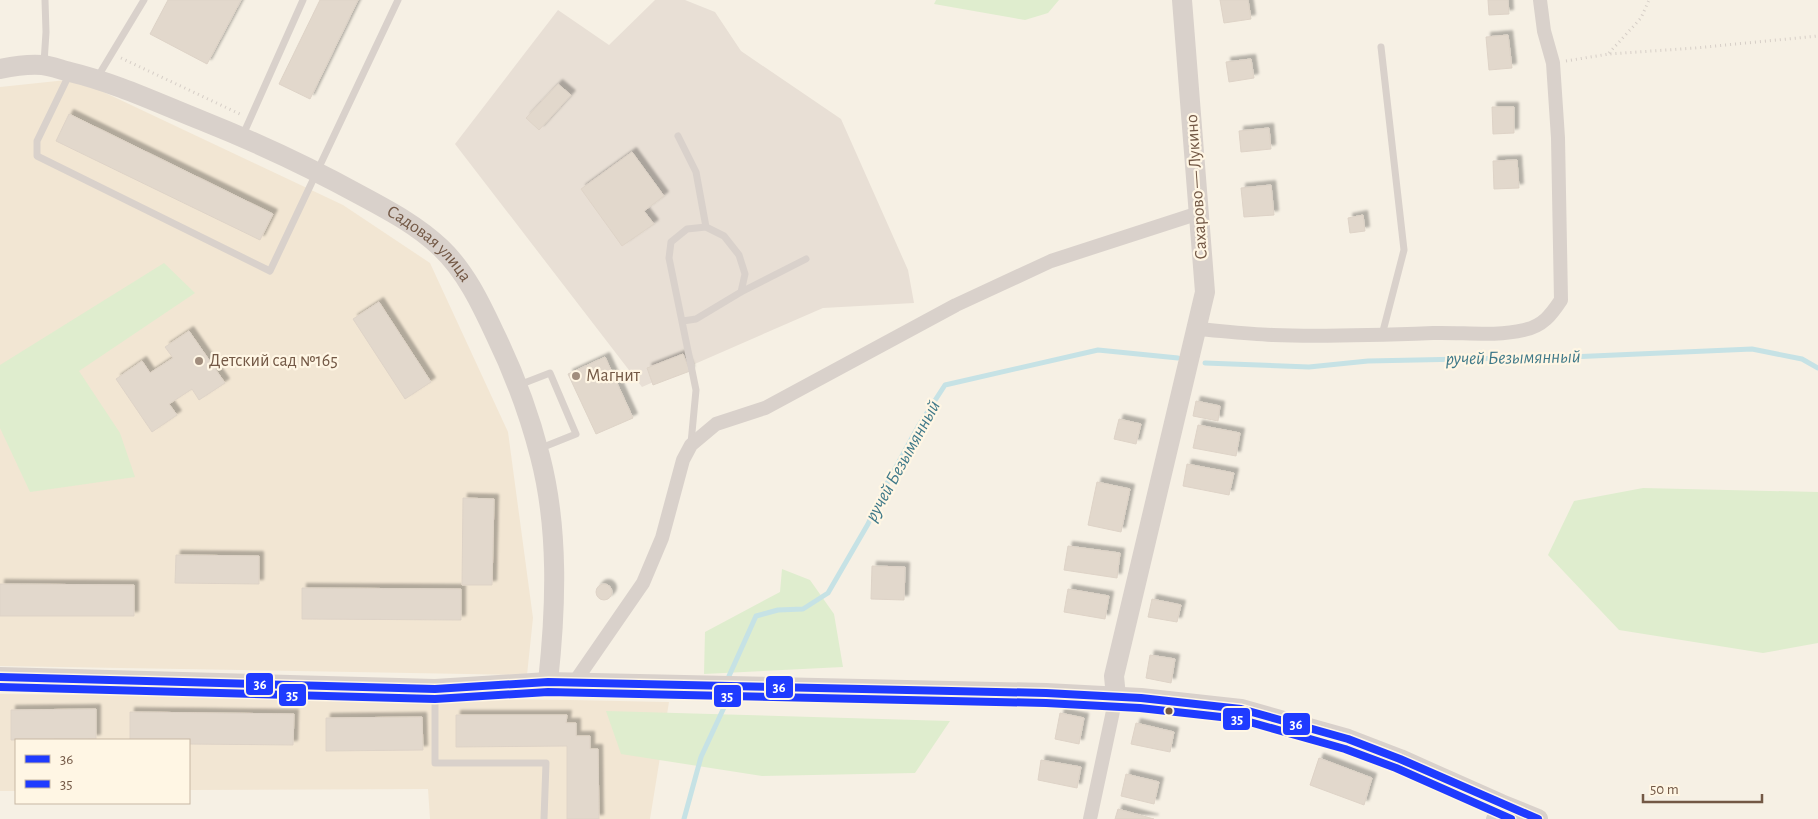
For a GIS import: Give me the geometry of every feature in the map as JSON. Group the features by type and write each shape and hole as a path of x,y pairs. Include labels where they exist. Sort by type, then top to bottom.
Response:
{"street":[{"name":"Сахарово — Лукино","path":"1116,697 1114,676 1205,292 1182,0"},
{"path":"1197,329 1273,335 1382,336 1434,333 1501,333 1525,330 1540,324 1551,316 1561,300 1558,138 1554,63 1544,31 1540,0"},
{"name":"Садовая улица","path":"0,69 15,66 44,65 97,79 246,128 317,171 406,220 441,248 458,266 498,340 518,385 538,449 548,496 553,560 553,634 548,682"},
{"path":"574,683 644,583 662,538 682,460 691,445 716,424 765,408 956,305 1051,261 1199,213"},
{"path":"0,677 435,689 548,682 1026,693 1141,698 1241,709 1348,739 1400,759 1497,812 1538,819"},
{"path":"1090,819 1116,697"}],"lane":[{"path":"44,65 45,0"},
{"path":"97,79 144,0"},
{"path":"246,128 303,0"},
{"path":"70,72 37,141 37,156 270,271 398,0"},
{"path":"1381,47 1404,250 1382,336"},
{"path":"678,136 696,172 706,227"},
{"path":"691,445 696,390 669,258 671,242 687,228 706,227 724,236 739,255 745,274 742,292"},
{"path":"683,321 696,319 742,292 806,259"},
{"path":"518,385 550,373 576,434 538,449"},
{"path":"435,689 435,763 546,763 544,819"}],"path":[{"path":"1609,54 1641,18 1649,0"},
{"path":"1554,63 1609,54 1818,36"},
{"path":"112,54 246,128"}],"shaded area":[{"path":"655,0 685,0 715,12 741,51 841,119 908,270 914,303 823,308 642,387 455,144 558,10 609,45"},
{"path":"76,79 343,205 430,263 508,432 533,618 527,675 0,666 0,87"},
{"path":"0,694 669,702 650,819 430,819 428,789 190,790 190,739 15,739 15,791 0,791"}],"green space":[{"path":"936,0 1059,0 1048,13 1025,20 934,4"},
{"path":"164,263 195,293 79,371 120,433 135,477 30,492 0,428 0,365"},
{"path":"1643,488 1818,492 1818,643 1763,653 1619,630 1548,555 1574,501"},
{"path":"782,569 810,580 834,614 843,667 704,674 705,632 780,592"},
{"path":"606,711 950,721 915,773 762,776 621,754"}],"building":[{"path":"168,0 241,0 207,64 150,34"},
{"path":"320,0 358,0 310,99 279,84"},
{"path":"1220,0 1248,0 1251,19 1224,23"},
{"path":"1488,0 1508,0 1509,14 1489,15"},
{"path":"1508,35 1512,68 1489,70 1486,37"},
{"path":"1251,59 1254,78 1229,82 1226,62"},
{"path":"558,84 571,95 539,130 526,118"},
{"path":"1492,107 1514,107 1514,133 1493,134"},
{"path":"69,114 273,214 260,240 56,141"},
{"path":"1269,128 1271,149 1241,152 1239,131"},
{"path":"632,152 664,196 644,211 654,224 622,246 581,189"},
{"path":"1517,160 1519,188 1494,189 1493,161"},
{"path":"1271,185 1274,215 1244,217 1241,188"},
{"path":"1363,215 1365,231 1350,233 1348,218"},
{"path":"379,302 431,382 405,399 353,319"},
{"path":"189,331 225,383 199,400 192,389 169,404 177,415 152,432 116,379 142,361 150,373 173,358 165,347"},
{"path":"683,354 690,371 653,385 647,368"},
{"path":"605,357 633,418 596,434 568,374"},
{"path":"1196,401 1220,406 1218,421 1193,416"},
{"path":"1119,419 1141,424 1136,444 1114,439"},
{"path":"1198,425 1240,433 1236,456 1193,448"},
{"path":"1187,464 1234,473 1229,495 1183,486"},
{"path":"1097,482 1130,489 1121,532 1088,525"},
{"path":"463,498 494,499 492,585 462,585"},
{"path":"1068,546 1120,553 1117,578 1064,570"},
{"path":"176,555 259,556 259,584 175,583"},
{"path":"872,566 905,567 904,600 871,599"},
{"path":"0,584 134,585 134,616 0,616"},
{"path":"604,584 610,586 612,592 610,598 604,600 598,598 596,592 598,586"},
{"path":"302,588 461,589 461,620 302,619"},
{"path":"1068,589 1109,596 1105,619 1064,612"},
{"path":"1152,599 1181,605 1177,622 1148,617"},
{"path":"1150,655 1175,659 1171,683 1146,678"},
{"path":"96,709 96,739 11,740 11,710"},
{"path":"130,712 294,714 293,745 190,744 190,739 130,739"},
{"path":"1060,713 1084,718 1079,744 1055,739"},
{"path":"456,715 567,715 566,723 576,723 576,736 590,736 590,749 598,749 599,819 567,819 567,746 456,747"},
{"path":"422,717 423,750 326,751 326,718"},
{"path":"1136,723 1174,732 1170,752 1131,744"},
{"path":"1319,758 1372,778 1364,805 1310,785"},
{"path":"1041,760 1081,767 1077,788 1038,780"},
{"path":"1126,774 1159,782 1154,804 1121,796"},
{"path":"1118,809 1154,819 1115,819"}],"waterway":[{"name":"ручей Безымянный","path":"1205,363 1309,367 1368,361 1570,357 1752,349 1802,359 1818,368"},
{"name":"ручей Безымянный","path":"729,676 756,616 778,610 803,609 828,593 868,524 884,489 919,425 945,385 1098,350 1178,358"},
{"name":"ручей Безымянный","path":"684,819 701,757 727,701"}],"transit line":[{"name":"36","path":"0,677 435,689 548,682 1046,693 1141,698 1241,709 1348,739 1400,759 1538,819"},
{"name":"35","path":"0,687 435,699 548,692 1046,703 1140,708 1239,719 1345,749 1396,768 1511,819"}],"place":[{"name":"Детский сад №165","path":"199,361"},
{"name":"Магнит","path":"576,376"}]}
